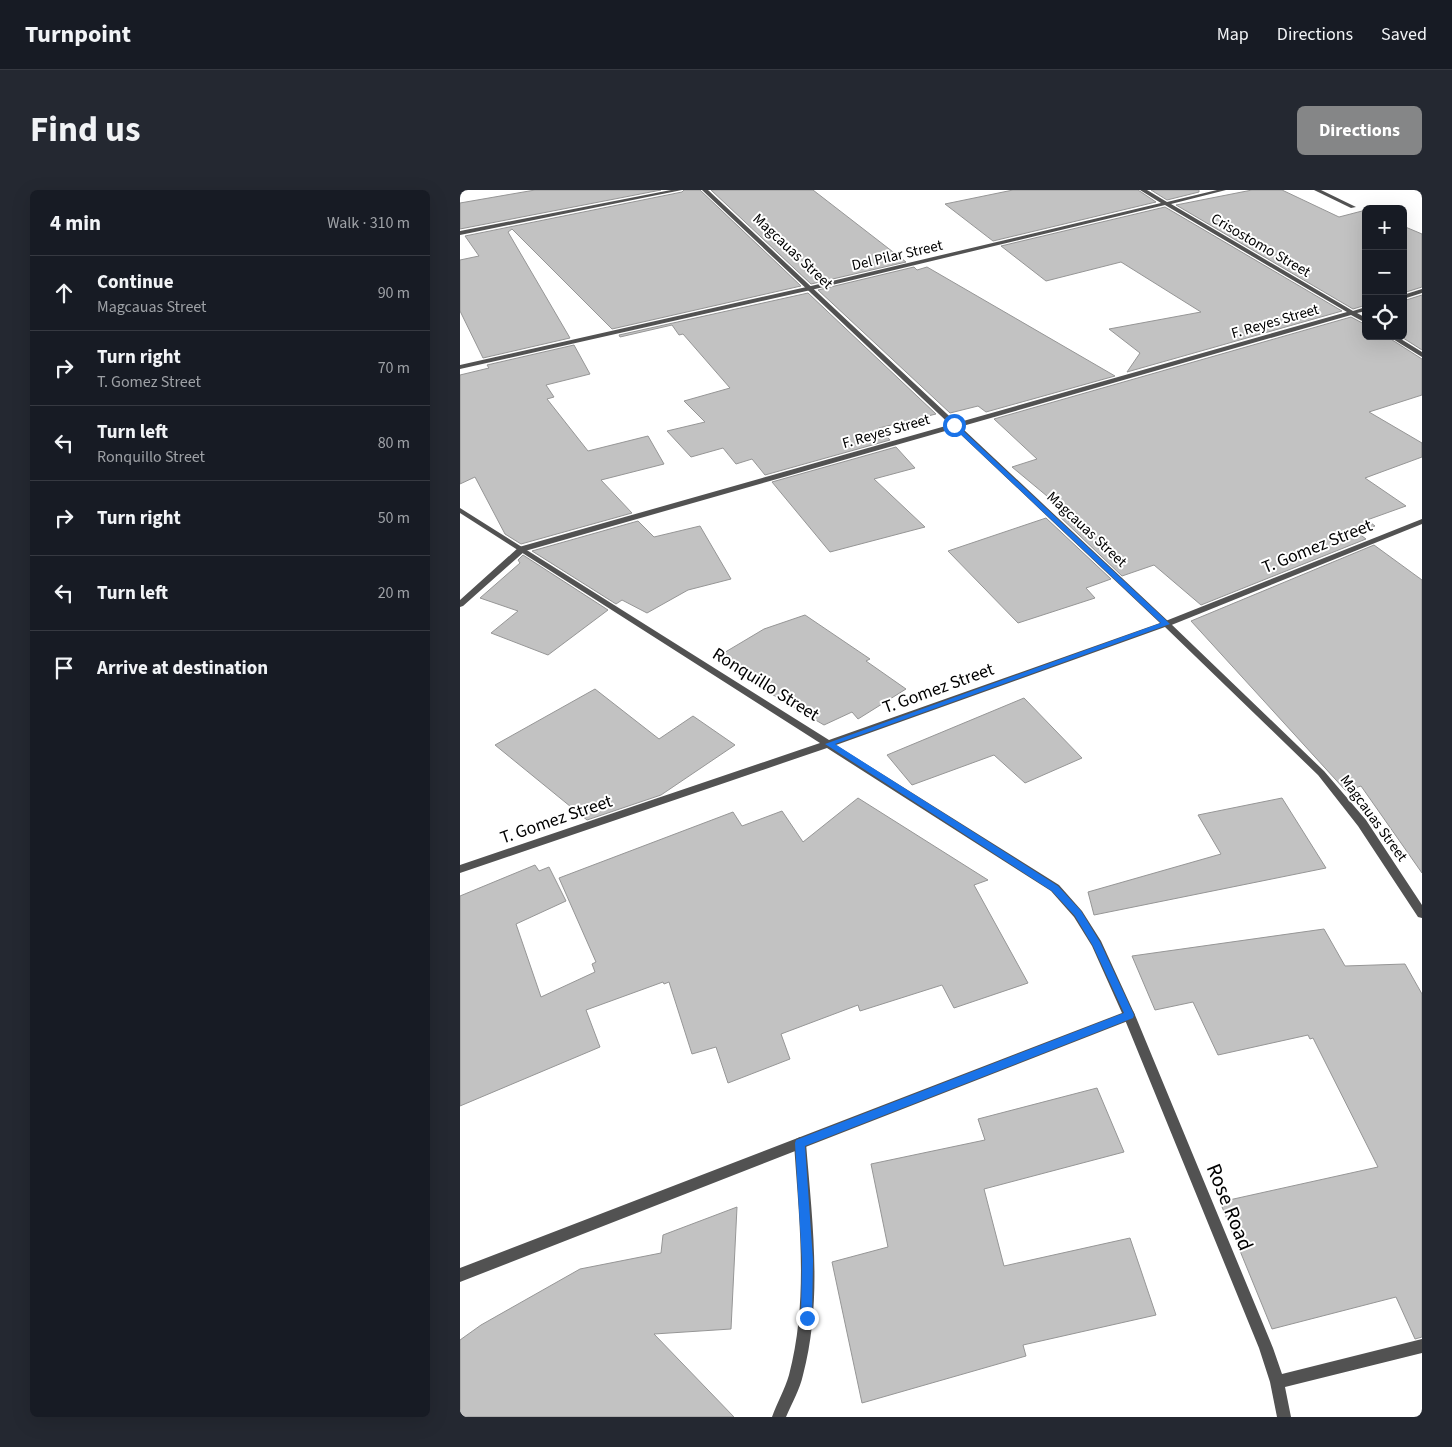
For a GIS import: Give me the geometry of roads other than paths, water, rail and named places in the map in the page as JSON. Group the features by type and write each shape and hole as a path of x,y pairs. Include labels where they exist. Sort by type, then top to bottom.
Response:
{"street":[{"path":"460,233 679,190"},
{"name":"Magcauas Street","path":"705,190 1166,624 1321,773 1362,823 1421,911"},
{"name":"Crisostomo Street","path":"1143,190 1362,319"},
{"name":"Del Pilar Street","path":"460,367 810,288 1222,190"},
{"path":"1317,190 1353,207"},
{"path":"1407,296 1422,291"},
{"name":"F. Reyes Street","path":"460,604 522,549 1362,310"},
{"path":"1398,340 1422,355"},
{"name":"Ronquillo Street","path":"460,510 1055,888 1078,914 1097,944 1129,1015"},
{"name":"T. Gomez Street","path":"460,869 828,744 1166,624 1422,521"},
{"path":"460,1275 1129,1015"},
{"name":"Rose Road","path":"1129,1015 1250,1307 1277,1382 1284,1417"},
{"path":"779,1417 796,1376 807,1318 808,1260 800,1143"},
{"path":"1277,1382 1422,1346"}]}
